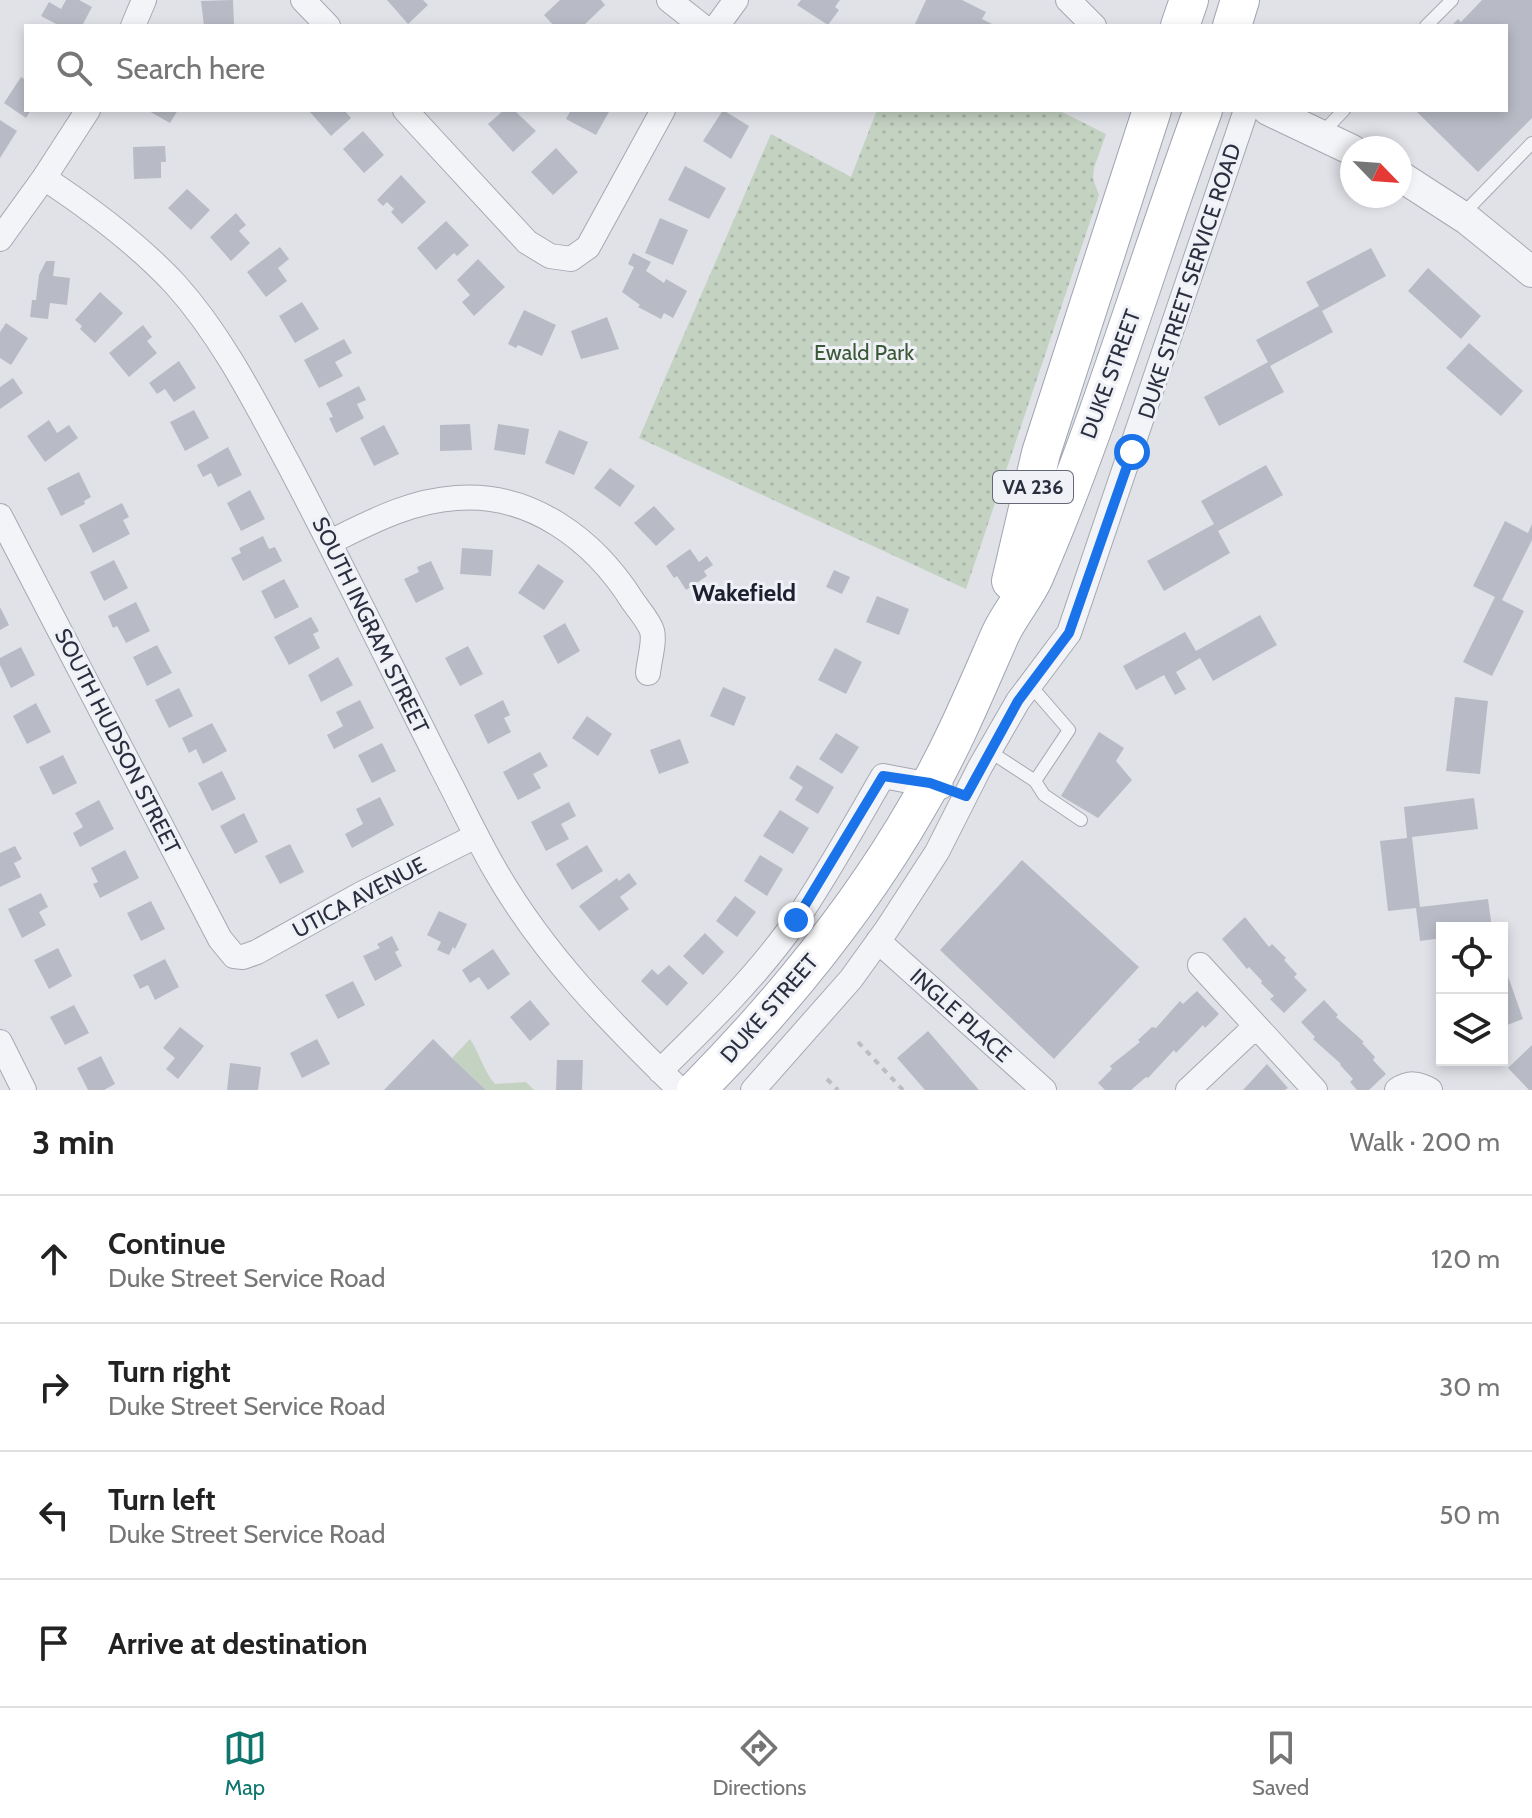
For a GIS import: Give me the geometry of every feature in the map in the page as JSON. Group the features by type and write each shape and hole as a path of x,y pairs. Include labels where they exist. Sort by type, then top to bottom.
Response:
{"main road":[{"path":"1181,24 1189,0"},
{"path":"1233,24 1240,0"},
{"name":"DUKE STREET","path":"1002,631 1041,453 1151,112"},
{"name":"DUKE STREET","path":"696,1090 753,1031 829,938 895,844 930,783 977,690 1002,631 1032,580 1202,112"}],"street":[{"path":"134,24 144,0"},
{"path":"303,0 326,24"},
{"path":"669,0 699,24"},
{"path":"718,24 736,0"},
{"path":"1072,1 1092,24"},
{"path":"0,239 87,112"},
{"path":"407,112 527,242 550,256 571,259 588,247 662,112"},
{"name":"DUKE STREET SERVICE ROAD","path":"753,1090 819,1018 878,941 937,852 989,751 1030,685 1069,633 1245,112"},
{"path":"1272,112 1340,144"},
{"name":"SOUTH INGRAM STREET","path":"44,178 147,255 207,323 264,418 330,542 391,671 495,870 541,940 613,1024 680,1090"},
{"path":"1412,184 1461,215 1532,272"},
{"path":"330,542 395,510 458,497 501,502 535,512 580,537 619,580 652,631 648,673"},
{"name":"SOUTH HUDSON STREET","path":"0,516 220,939 234,956 243,957"},
{"path":"660,1071 779,943 826,873 883,776 930,783 966,796"},
{"name":"UTICA AVENUE","path":"243,957 476,836"},
{"name":"INGLE PLACE","path":"878,941 1044,1090"},
{"path":"1200,965 1315,1090"},
{"path":"1188,1090 1256,1026"},
{"path":"0,1042 24,1090"},
{"path":"1397,1090 1408,1084 1420,1084 1430,1090"}],"lane":[{"path":"1428,24 1452,0"},
{"path":"1321,134 1342,112"},
{"path":"1461,215 1532,143"},
{"path":"1030,685 1069,730 1035,781"},
{"path":"989,751 1035,781 1044,795 1081,820"}],"path":[{"path":"858,1042 903,1090"},
{"path":"827,1079 838,1090"}],"green space":[{"name":"Ewald Park","path":"876,112 1062,112 1106,134 1094,168 1093,179 1099,195 966,589 639,438 771,134 851,177"},
{"path":"470,1039 495,1084 526,1082 534,1090 486,1090 452,1058"}],"building":[{"path":"66,0 79,0 92,7 83,24 56,24 41,16 49,2 61,9"},
{"path":"233,0 234,24 204,24 201,1"},
{"path":"387,0 423,0 428,5 408,24"},
{"path":"560,0 601,0 605,5 585,24 552,24 544,15"},
{"path":"801,0 840,0 835,7 839,10 829,24 797,5"},
{"path":"926,0 962,0 986,12 982,19 992,24 915,24"},
{"path":"1482,0 1532,0 1532,118 1478,172 1417,112 1508,112 1508,24 1453,24 1458,19 1461,22"},
{"path":"21,77 24,79 24,112 30,112 26,118 4,103"},
{"path":"151,112 177,112 170,123"},
{"path":"310,112 346,112 351,118 331,136"},
{"path":"502,112 516,112 536,131 513,152 488,124"},
{"path":"570,112 609,112 596,135 566,119"},
{"path":"722,112 749,126 731,159 703,141"},
{"path":"0,120 17,131 0,158"},
{"path":"363,131 384,155 364,173 343,149"},
{"path":"165,146 166,162 161,162 161,178 134,179 133,147"},
{"path":"556,148 578,172 553,195 531,172"},
{"path":"685,166 726,188 709,219 668,200"},
{"path":"401,175 426,202 402,224 387,202 383,206 377,200"},
{"path":"187,189 210,210 191,230 168,208"},
{"path":"236,213 246,225 239,231 250,243 231,261 210,237"},
{"path":"660,218 688,230 673,265 645,253"},
{"path":"446,221 469,245 457,256 454,253 436,270 417,248"},
{"path":"280,247 289,259 278,268 287,281 266,297 247,272"},
{"path":"1371,248 1386,276 1322,311 1333,332 1270,366 1284,392 1219,426 1204,397 1268,362 1256,340 1319,306 1306,282"},
{"path":"633,253 651,262 646,271 664,283 666,279 687,291 673,318 664,313 661,319 638,307 640,305 622,292 634,267 628,264"},
{"path":"478,259 505,287 474,316 462,302 470,295 457,280"},
{"path":"46,261 55,261 53,276 70,278 67,305 50,303 48,319 30,317 39,275"},
{"path":"1428,268 1481,316 1461,339 1408,291"},
{"path":"100,292 123,313 95,343 75,320"},
{"path":"302,302 319,329 295,343 279,316"},
{"path":"524,310 556,325 542,356 508,344"},
{"path":"607,317 619,349 581,359 571,331"},
{"path":"6,323 28,338 11,365 0,358 0,332"},
{"path":"143,325 152,337 147,341 157,353 129,377 109,353"},
{"path":"344,339 352,353 335,362 343,376 319,388 304,360"},
{"path":"1469,343 1523,391 1501,416 1446,368"},
{"path":"179,361 196,388 174,402 165,389 157,394 149,383"},
{"path":"13,378 23,393 0,409 0,387"},
{"path":"359,386 366,400 357,404 364,418 336,433 326,403"},
{"path":"194,410 209,438 185,451 170,422"},
{"path":"49,420 57,433 69,425 78,438 45,462 27,436"},
{"path":"470,424 472,450 440,451 440,425"},
{"path":"498,424 529,429 525,455 494,450"},
{"path":"384,425 399,454 374,466 360,438"},
{"path":"559,430 588,442 574,475 545,463"},
{"path":"228,447 242,475 218,487 211,473 203,477 197,465"},
{"path":"1266,465 1283,495 1218,531 1230,553 1164,591 1147,561 1214,524 1201,501"},
{"path":"610,468 635,486 620,507 594,488"},
{"path":"79,472 91,497 84,501 85,504 61,516 47,488"},
{"path":"250,490 265,519 241,531 227,503"},
{"path":"122,503 129,517 123,520 130,534 93,553 79,525"},
{"path":"654,506 675,529 656,546 634,523"},
{"path":"1505,521 1528,533 1532,524 1532,540 1502,600 1524,611 1492,676 1463,662 1495,597 1473,586"},
{"path":"263,536 269,549 275,547 282,561 243,581 231,558 241,553 239,548"},
{"path":"462,548 493,550 491,576 460,574"},
{"path":"690,549 699,562 707,556 713,565 704,571 707,576 686,590 666,566"},
{"path":"114,560 128,588 104,601 90,572"},
{"path":"431,561 444,589 416,603 404,579 419,572 417,567"},
{"path":"538,564 564,581 544,610 518,593"},
{"path":"834,570 850,577 842,594 826,587"},
{"path":"284,579 299,607 275,619 261,591"},
{"path":"877,596 909,609 899,635 866,622"},
{"path":"136,602 150,631 126,643 117,626 113,628 108,616"},
{"path":"0,607 9,625 0,630"},
{"path":"1260,615 1277,645 1213,681 1200,658 1176,672 1186,689 1175,695 1164,675 1136,690 1123,666 1185,632 1196,651"},
{"path":"311,617 319,631 313,634 320,648 289,665 274,637"},
{"path":"565,623 580,651 558,664 543,636"},
{"path":"157,645 172,673 147,686 133,657"},
{"path":"468,646 483,674 460,686 445,658"},
{"path":"21,647 35,675 11,688 0,665 0,658"},
{"path":"835,648 862,662 846,694 818,680"},
{"path":"338,657 353,685 321,702 308,675"},
{"path":"723,687 746,697 734,726 710,716"},
{"path":"179,688 193,716 169,728 155,700"},
{"path":"1455,697 1488,701 1480,774 1446,771"},
{"path":"360,700 374,728 334,749 327,735 343,726 336,712"},
{"path":"503,700 510,715 504,718 511,732 488,744 474,715"},
{"path":"36,703 51,732 27,744 13,716"},
{"path":"587,716 612,734 598,756 572,738"},
{"path":"212,723 227,751 203,764 196,749 189,753 182,738"},
{"path":"1099,732 1124,748 1116,761 1132,780 1098,818 1061,796"},
{"path":"836,733 859,747 842,774 819,759"},
{"path":"680,739 689,763 659,774 650,750"},
{"path":"382,743 396,771 372,783 358,755"},
{"path":"540,752 548,766 533,774 541,788 518,800 503,772"},
{"path":"63,755 77,783 53,795 39,767"},
{"path":"797,765 834,787 818,814 795,800 803,787 789,778"},
{"path":"222,771 236,799 212,811 198,783"},
{"path":"380,797 394,825 352,848 345,834 363,824 356,809"},
{"path":"1474,798 1478,829 1412,837 1420,907 1488,899 1491,922 1436,922 1436,939 1420,941 1416,908 1388,911 1380,841 1407,838 1404,807"},
{"path":"99,800 114,829 80,847 73,833 83,827 75,813"},
{"path":"569,802 576,816 561,824 569,839 546,851 531,822"},
{"path":"780,810 809,828 793,854 763,836"},
{"path":"244,813 258,842 235,854 220,826"},
{"path":"290,844 304,872 280,884 265,856"},
{"path":"587,845 603,871 572,890 556,864"},
{"path":"15,846 22,859 14,863 21,877 0,887 0,853"},
{"path":"125,850 139,878 100,898 93,884 98,882 91,868"},
{"path":"760,855 783,869 767,896 744,881"},
{"path":"1022,860 1139,967 1054,1059 940,950"},
{"path":"629,873 637,884 620,897 629,909 599,931 579,906 617,878 619,881"},
{"path":"41,893 48,907 39,912 46,925 22,938 8,909"},
{"path":"735,896 756,912 737,937 716,921"},
{"path":"151,901 165,929 141,941 127,913"},
{"path":"439,911 467,924 449,955 437,950 441,942 427,935"},
{"path":"1245,917 1269,947 1272,944 1286,958 1284,960 1297,974 1294,977 1307,990 1284,1013 1270,999 1274,996 1262,981 1249,967 1247,969 1222,939"},
{"path":"705,933 724,952 703,975 683,956"},
{"path":"392,936 402,966 375,981 363,956 380,948 377,944"},
{"path":"58,948 72,976 49,989 34,960"},
{"path":"493,949 510,974 488,990 479,977 470,983 462,970"},
{"path":"165,959 179,987 155,1000 148,985 140,989 133,975"},
{"path":"669,965 688,983 667,1006 641,981 652,969 658,975"},
{"path":"1508,976 1523,1019 1508,1025"},
{"path":"353,981 365,1005 338,1019 325,995"},
{"path":"1197,991 1219,1014 1205,1028 1203,1025 1176,1053 1174,1050 1148,1078 1131,1090 1105,1090 1098,1083 1112,1069 1110,1066 1140,1042 1138,1040 1152,1027 1156,1028 1180,1001 1183,1004"},
{"path":"530,1000 550,1024 530,1041 510,1017"},
{"path":"1324,1000 1338,1015 1336,1017 1364,1042 1375,1057 1373,1060 1386,1074 1369,1090 1357,1090 1341,1064 1313,1039 1315,1037 1301,1022"},
{"path":"74,1005 89,1033 65,1045 50,1017"},
{"path":"180,1027 204,1046 178,1079 166,1069 175,1058 163,1048"},
{"path":"928,1031 979,1090 925,1090 897,1058"},
{"path":"317,1039 330,1064 302,1078 290,1053"},
{"path":"433,1039 452,1058 486,1090 384,1090"},
{"path":"1532,1045 1532,1090 1529,1090 1508,1068"},
{"path":"101,1056 115,1084 104,1090 88,1090 77,1068"},
{"path":"557,1060 583,1060 582,1090 556,1090"},
{"path":"230,1063 261,1067 258,1090 227,1090"},
{"path":"1267,1064 1288,1088 1243,1090"}],"district":[{"name":"Wakefield","path":"744,593"}],"route":[{"path":"796,920 883,776 930,783 966,796 1018,701 1069,633 1132,452"}]}
